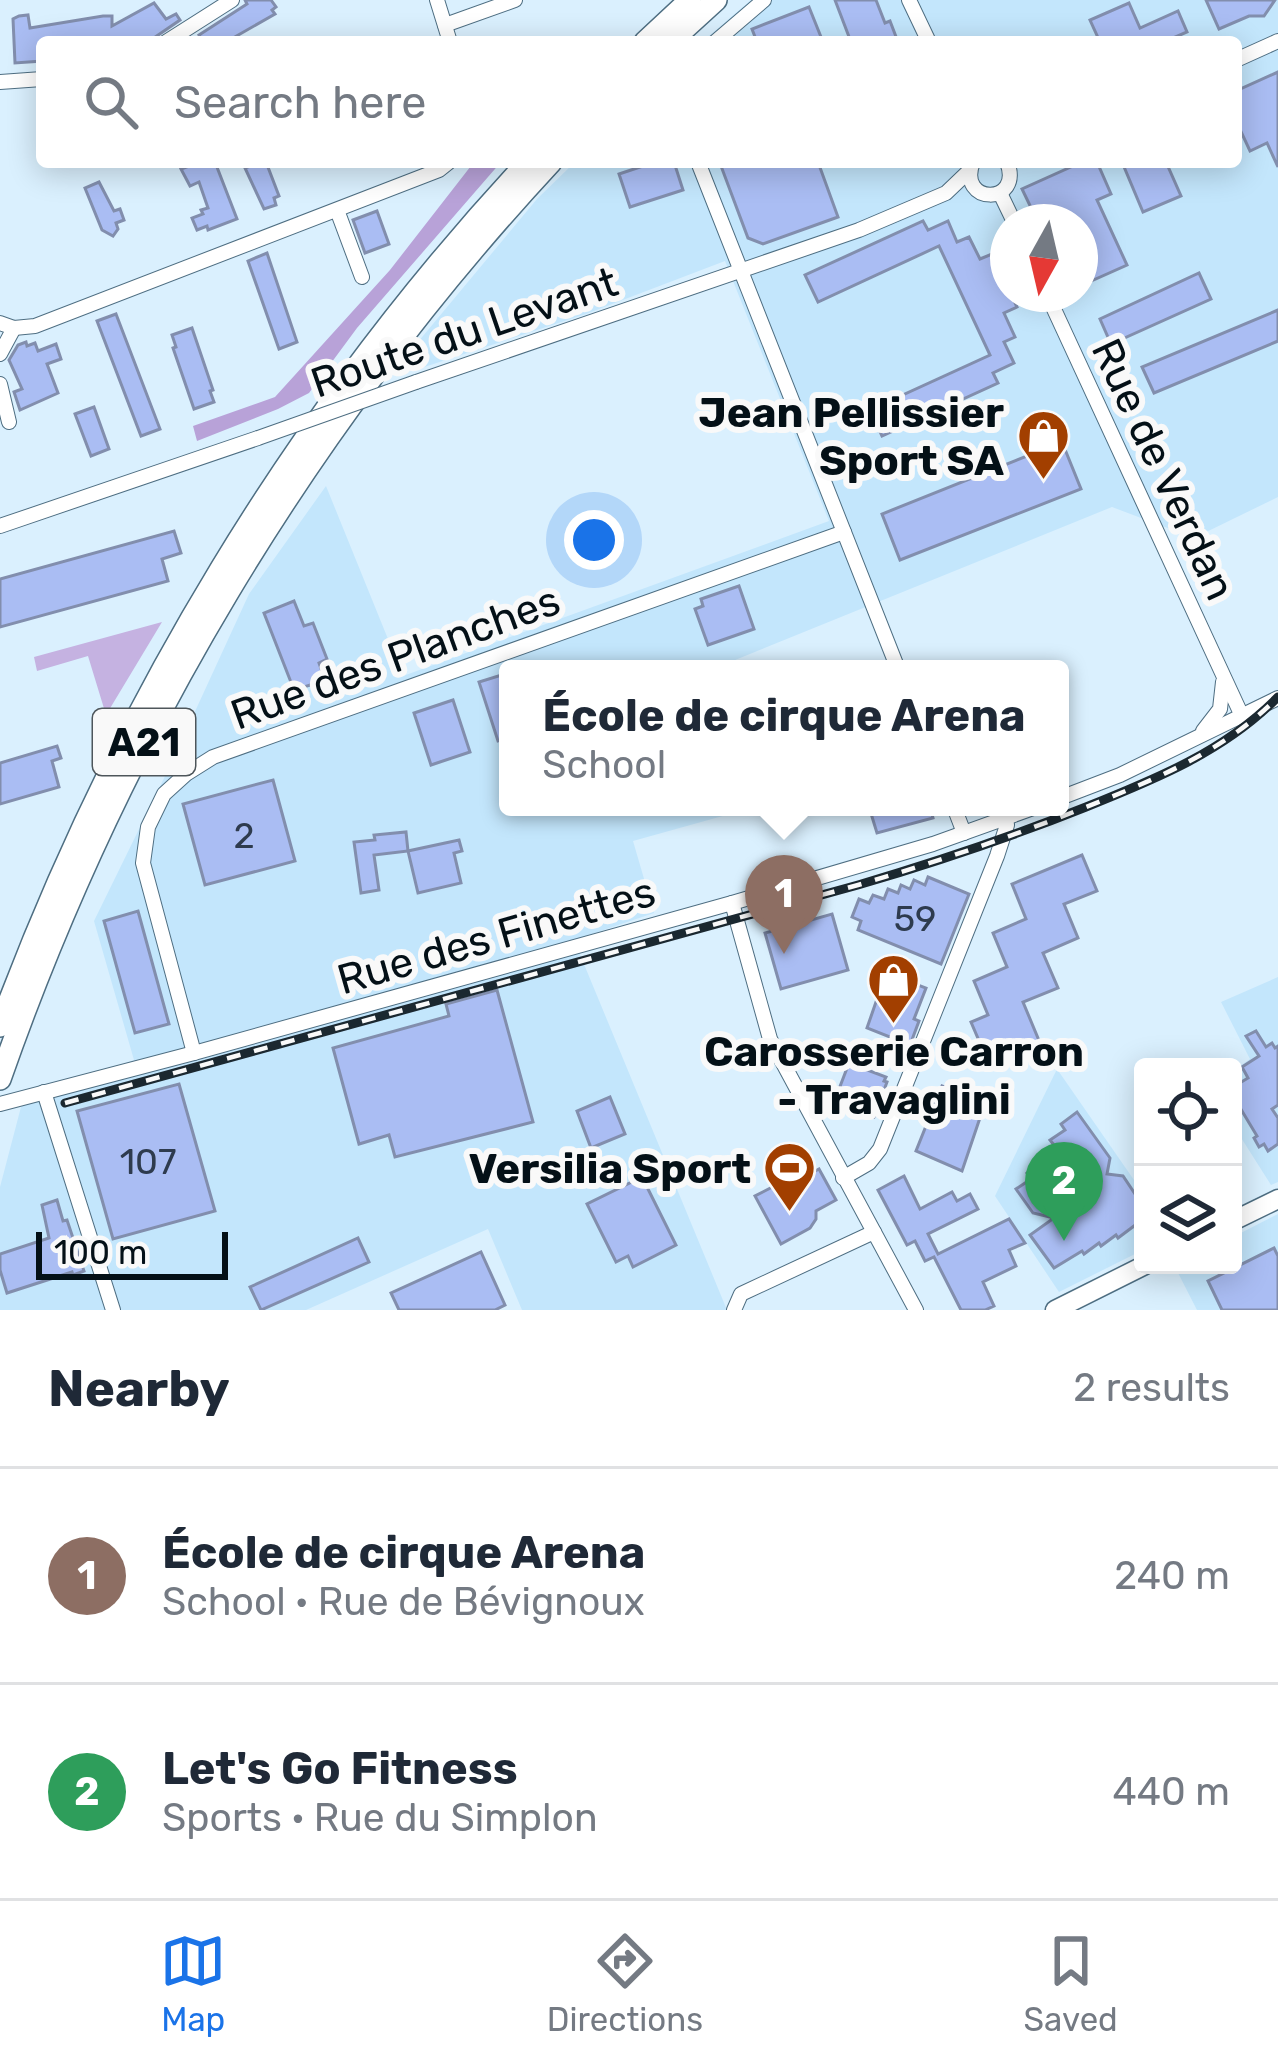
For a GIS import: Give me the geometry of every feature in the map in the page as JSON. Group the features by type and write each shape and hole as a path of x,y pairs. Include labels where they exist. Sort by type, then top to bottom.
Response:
{"highway":[{"path":"651,36 690,0"},
{"path":"677,36 716,0"},
{"name":"A21","path":"0,1026 106,777 234,548 398,313 522,168"},
{"name":"A21","path":"0,1079 99,833 167,698 241,570 376,370 546,168"}],"main road":[{"path":"1242,1216 1278,1198"},
{"path":"1055,1310 1134,1270"}],"street":[{"path":"175,36 232,0"},
{"path":"436,0 448,36"},
{"path":"445,25 515,0"},
{"path":"722,36 764,0"},
{"path":"909,0 926,36"},
{"path":"1242,57 1278,41"},
{"path":"0,82 36,79"},
{"path":"0,354 7,326 34,326 442,168"},
{"path":"700,168 894,660"},
{"name":"Route du Levant","path":"946,193 970,168"},
{"path":"971,168 971,182 978,191"},
{"path":"1005,204 1000,193 1008,186 1009,168"},
{"name":"Route du Levant","path":"0,526 740,272 946,193 1000,193"},
{"path":"337,210 362,277"},
{"name":"Rue de Verdan","path":"1055,312 1241,716"},
{"path":"0,384 9,422"},
{"name":"Rue des Planches","path":"194,1053 143,862 148,827 164,794 186,774 213,757 844,532"},
{"path":"1198,737 1220,709 1221,671"},
{"path":"1069,795 1120,775 1278,698"},
{"path":"957,816 964,833"},
{"name":"Rue des Finettes","path":"0,1104 732,903 1011,816"},
{"path":"843,1178 869,1163 880,1150 998,856 1006,818"},
{"path":"732,903 770,1039 916,1310"},
{"path":"44,1092 113,1310"},
{"path":"734,1310 741,1294 874,1232"}],"shaded area":[{"path":"751,0 1278,0 1278,497 1194,538 1112,507 735,660 499,660 499,816 723,816 633,841 654,913 574,940 727,1310 522,1310 488,1229 306,1310 0,1310 0,1187 21,1107 134,1060 94,921 249,594 326,486 403,676 829,521 725,261 586,314 412,371 408,354 537,199 569,168 1242,168 1242,36 709,36"},
{"path":"469,168 496,168 357,328 309,393 197,441 193,426 275,397 390,270"},
{"path":"162,622 106,715 88,656 37,671 34,657"},
{"path":"1278,977 1278,1182 1271,1185 1242,1139 1242,1065 1250,1059 1221,1002"},
{"path":"1057,1069 1134,1180 1134,1254 1059,1292 995,1196"},
{"path":"1278,1214 1278,1310 1197,1310 1179,1274 1242,1274 1242,1232"}],"building":[{"path":"245,0 271,0 275,14 236,36 200,36 199,35 247,4"},
{"path":"835,0 876,0 896,36 849,36"},
{"path":"1206,0 1275,0 1264,16 1249,16 1219,29"},
{"path":"154,3 166,19 176,14 180,20 157,36 36,36 36,61 15,63 13,19 19,16 28,15 30,28 103,16 112,16 112,26"},
{"path":"1129,3 1140,28 1178,11 1187,32 1097,36 1090,20"},
{"path":"809,7 821,36 755,36 752,29"},
{"path":"1278,72 1278,167 1267,143 1250,151 1242,134 1242,88"},
{"path":"217,168 237,219 197,230 192,218 208,208 199,182 190,186 181,169"},
{"path":"245,168 268,168 279,196 274,198 276,205 264,209"},
{"path":"637,168 676,168 683,190 630,207 619,174"},
{"path":"722,168 820,168 838,217 763,244 748,238"},
{"path":"1069,168 1100,168 1111,194 1097,200 1127,265 1098,278 1098,204 1029,204 1022,189"},
{"path":"1125,168 1169,168 1181,196 1143,212"},
{"path":"99,182 124,220 116,223 113,236 102,230 85,188"},
{"path":"377,211 389,244 365,253 353,220"},
{"path":"923,221 928,230 948,221 957,242 969,237 980,259 990,255 990,312 1006,312 1015,337 1004,342 1014,363 993,373 998,383 882,436 870,410 990,355 939,246 818,302 805,275"},
{"path":"267,253 297,342 279,349 248,261"},
{"path":"1199,273 1211,299 1111,344 1100,319"},
{"path":"1278,310 1278,341 1154,393 1142,367"},
{"path":"116,314 160,429 141,436 97,321"},
{"path":"192,328 214,402 194,409 172,335"},
{"path":"26,342 27,346 35,343 38,351 56,344 61,359 47,364 58,393 20,410 14,392 22,389 9,360 18,345"},
{"path":"94,407 109,449 91,456 75,414"},
{"path":"1062,442 1081,489 900,560 882,514"},
{"path":"174,531 181,553 162,559 168,581 0,627 0,579"},
{"path":"739,586 754,629 708,645 695,609 703,606 701,599"},
{"path":"294,601 304,626 313,623 327,659 319,663 324,677 294,690 264,613"},
{"path":"499,676 499,741 498,741 479,682"},
{"path":"453,700 470,752 431,765 414,713"},
{"path":"57,746 61,758 52,761 59,787 0,804 0,763"},
{"path":"273,780 295,861 205,885 183,804"},
{"path":"872,816 932,816 933,818 877,833"},
{"path":"406,832 408,851 374,855 379,890 361,893 354,842"},
{"path":"459,840 462,851 454,853 461,883 418,893 408,851"},
{"path":"1082,855 1097,891 1064,904 1078,938 1043,953 1058,988 1023,1002 1040,1043 989,1064 971,1022 988,1015 974,981 1007,967 993,933 1026,919 1012,884"},
{"path":"928,877 969,894 941,964 858,930 861,921 852,917 859,899 869,903 873,895 884,899 888,889 898,893 901,885 910,889 914,880 925,885"},
{"path":"138,911 169,1024 135,1033 104,921"},
{"path":"832,914 848,970 781,989 765,933"},
{"path":"886,973 926,988 910,1045 867,1028"},
{"path":"497,990 533,1122 395,1157 389,1135 359,1144 333,1048 449,1016 446,1004"},
{"path":"1256,1031 1266,1047 1278,1046 1278,1105 1272,1109 1278,1118 1278,1144 1268,1151 1264,1144 1259,1147 1242,1111 1242,1082 1248,1078 1242,1067 1259,1056 1246,1036"},
{"path":"849,1063 886,1077 874,1117 854,1109 847,1102 850,1093 839,1089"},
{"path":"179,1084 215,1211 113,1239 77,1111"},
{"path":"942,1086 985,1103 962,1171 916,1151"},
{"path":"610,1097 625,1134 591,1148 577,1111"},
{"path":"1077,1112 1110,1158 1107,1174 1123,1176 1134,1192 1134,1226 1054,1268 1030,1235 1054,1218 1033,1213 1016,1189 1031,1179 1027,1173 1054,1145 1050,1140 1065,1130 1061,1124"},
{"name":"Versilia Sport","path":"819,1169 836,1200 816,1211 810,1228 781,1244 755,1196"},
{"path":"904,1176 920,1209 952,1192 957,1201 970,1194 978,1209 928,1234 938,1254 1009,1219 1025,1243 1009,1250 1016,1266 983,1282 994,1306 961,1310 934,1257 925,1261 915,1241 907,1245 878,1190"},
{"path":"642,1177 676,1245 633,1267 628,1256 616,1262 587,1204"},
{"path":"57,1200 84,1271 7,1293 0,1254 49,1238 42,1205"},
{"path":"358,1238 369,1262 261,1310 250,1287"},
{"path":"1274,1248 1278,1310 1222,1310 1208,1281 1222,1274 1242,1274 1242,1264"},
{"path":"481,1252 505,1305 495,1310 399,1310 391,1293"}],"railway":[{"path":"1069,814 1164,774 1212,748 1278,697"},
{"path":"65,1103 858,885 1063,816"}],"place":[{"name":"Jean Pellissier Sport SA","path":"1043,482"},
{"name":"École de cirque Arena","path":"784,954"},
{"name":"Carosserie Carron - Travaglini","path":"894,1025"},
{"name":"Versilia Sport","path":"790,1214"},
{"name":"Let's Go Fitness","path":"1064,1241"}]}
